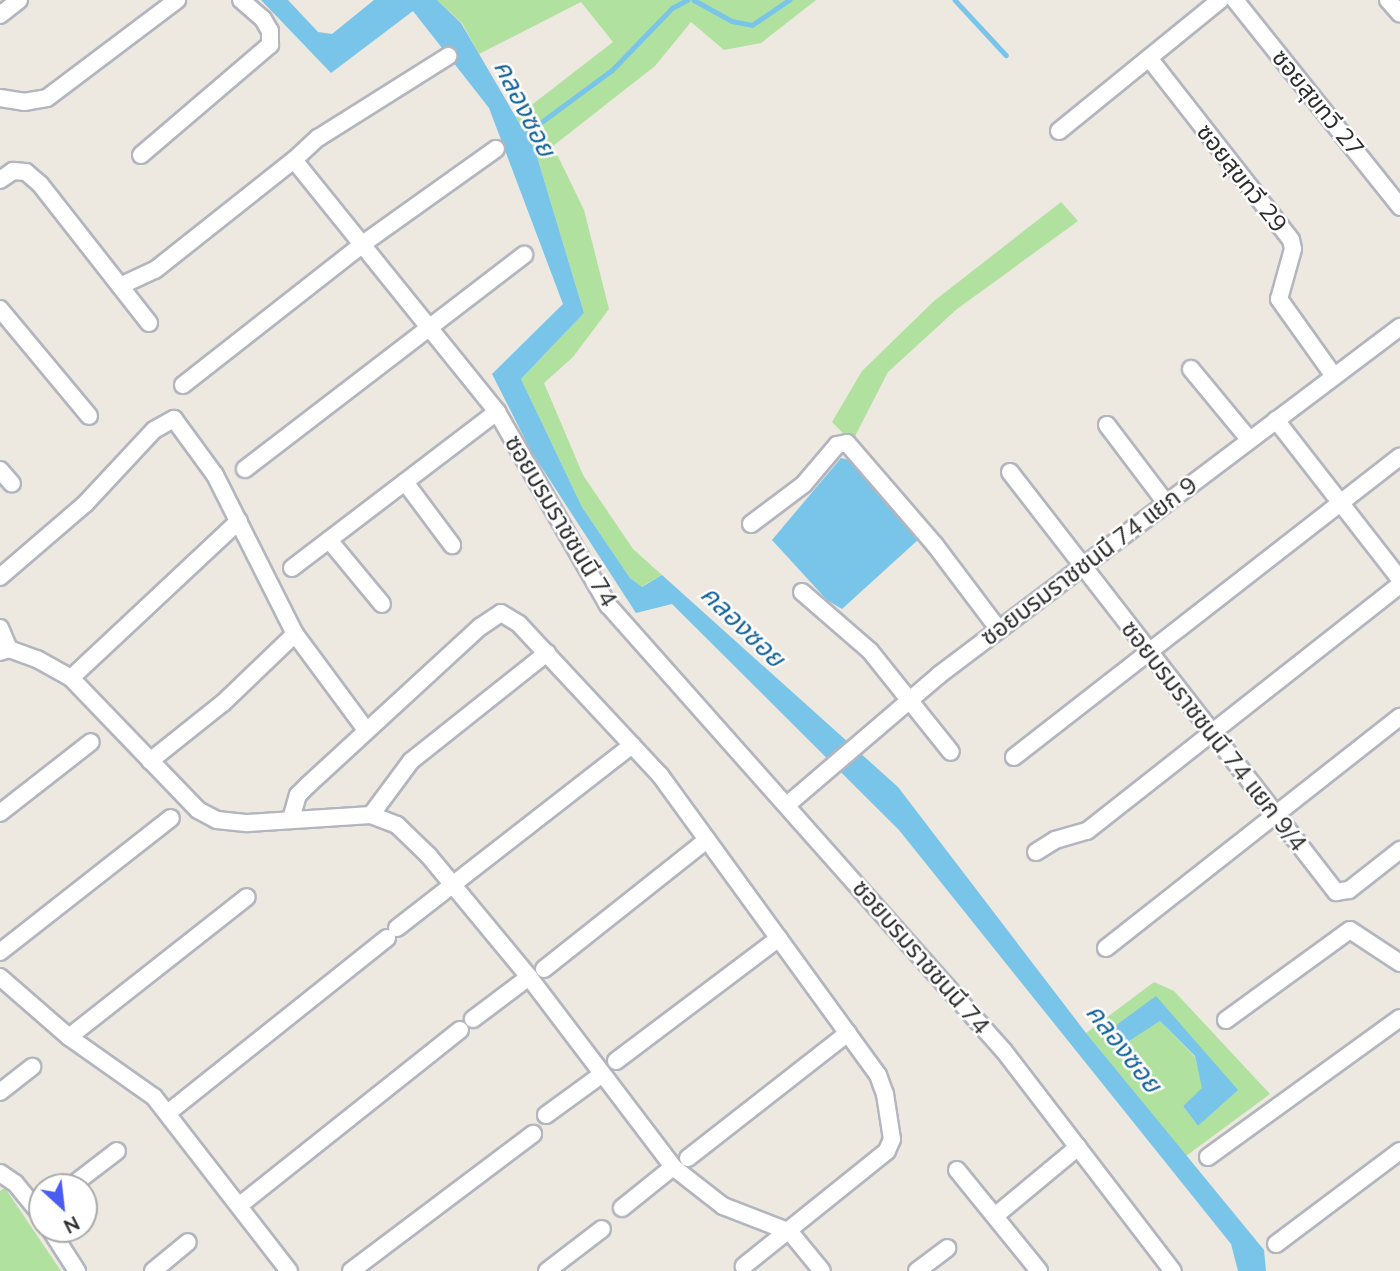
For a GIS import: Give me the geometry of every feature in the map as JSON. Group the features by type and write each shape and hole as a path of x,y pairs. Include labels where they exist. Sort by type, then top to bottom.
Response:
{"street":[{"path":"0,15 19,0"},
{"path":"0,99 24,102 47,98 177,0"},
{"path":"141,155 270,45 270,32 263,19 242,0"},
{"path":"1059,131 1220,0"},
{"name":"ซอยสุขทวี 27","path":"1235,0 1400,207"},
{"path":"1388,0 1400,14"},
{"path":"120,286 155,270 318,138 448,57"},
{"name":"ซอยสุขทวี 29","path":"1149,58 1291,240 1293,249 1279,299 1334,376"},
{"path":"183,384 364,243 495,149"},
{"name":"ซอยบรมราชชนนี 74","path":"293,160 429,323 497,412 608,605 1017,1066 1173,1271"},
{"path":"0,180 13,171 26,172 40,184 149,323"},
{"path":"245,468 429,323 524,254"},
{"path":"0,309 89,416"},
{"name":"ซอยบรมราชชนนี 74 แยก 9","path":"787,805 999,630 1400,327"},
{"path":"1191,369 1250,439"},
{"path":"292,568 497,412"},
{"path":"0,577 85,503 164,421 174,419 186,430 239,521 295,634 366,730"},
{"path":"1276,420 1400,579"},
{"path":"1107,425 1166,503"},
{"path":"751,524 804,484 837,445 847,443 935,545 999,630"},
{"path":"1014,757 1400,456"},
{"path":"0,470 12,484"},
{"name":"ซอยบรมราชชนนี 74 แยก 9/4","path":"1010,472 1336,892 1349,890 1400,850"},
{"path":"405,482 452,545"},
{"path":"71,678 239,521"},
{"path":"330,540 382,604"},
{"path":"1036,852 1055,840 1087,831 1400,585"},
{"path":"802,592 870,651 951,752"},
{"path":"291,819 298,795 492,617 507,614 547,653 632,745 707,840 878,1075 892,1139 878,1161 744,1266"},
{"path":"0,628 5,650 71,678 198,810 217,820 248,823 371,815 397,825 529,977 673,1167 723,1206 790,1232 822,1271"},
{"path":"150,761 223,703 295,634"},
{"path":"371,815 411,761 547,653"},
{"path":"1106,948 1400,718"},
{"path":"0,813 91,742"},
{"path":"169,1112 632,745"},
{"path":"0,951 171,818"},
{"path":"544,969 707,840"},
{"path":"69,1037 247,897"},
{"path":"1226,1020 1350,930 1400,963"},
{"path":"616,1061 779,938"},
{"path":"0,977 69,1037 134,1080 169,1112 289,1271"},
{"path":"473,1018 529,977"},
{"path":"1208,1157 1400,1018"},
{"path":"240,1205 460,1030"},
{"path":"688,1157 848,1033"},
{"path":"0,1092 32,1067"},
{"path":"546,1115 601,1075"},
{"path":"351,1271 533,1134"},
{"path":"995,1216 1078,1147"},
{"path":"88,1173 117,1151"},
{"path":"1276,1244 1400,1151"},
{"path":"622,1208 673,1167"},
{"path":"957,1170 1039,1271"},
{"path":"0,1173 15,1182 28,1197"},
{"path":"547,1271 602,1229"},
{"path":"153,1271 188,1242"},
{"path":"59,1243 78,1271"},
{"path":"917,1271 947,1248"}],"green space":[{"path":"437,0 816,0 761,43 724,50 691,22 655,66 553,146 584,210 609,309 573,357 544,383 583,475 633,549 662,575 641,587 630,578 582,507 521,379 584,313 535,150 516,117 613,42 581,2 479,54 462,23"},
{"path":"1061,202 1078,221 957,309 888,372 852,442 832,422 862,371 934,301"},
{"path":"1154,982 1174,991 1270,1094 1186,1156 1086,1033","holes":["1160,1021 1237,1090 1198,1126 1183,1106 1203,1088 1195,1057"]},
{"path":"5,1188 28,1222 28,1243 42,1243 61,1271 0,1271 0,1191"}],"water":[{"path":"261,0 288,0 318,32 332,34 374,0 437,0 461,23 535,150 584,313 521,379 582,507 630,578 642,587 662,575 898,787 1086,1033 1264,1250 1266,1271 1238,1271 1231,1244 899,830 672,604 636,613 531,451 492,374 563,304 489,108 413,11 331,73"},
{"path":"841,458 853,461 919,539 842,609 827,600 772,540"},
{"path":"1156,996 1238,1090 1198,1126 1183,1106 1202,1088 1195,1056 1160,1021 1118,1048 1107,1032"}],"waterway":[{"name":"คลองซอย","path":"521,137 611,71 672,8 687,0"},
{"path":"694,0 732,21 752,25 789,0"},
{"path":"955,0 1006,55"}]}
